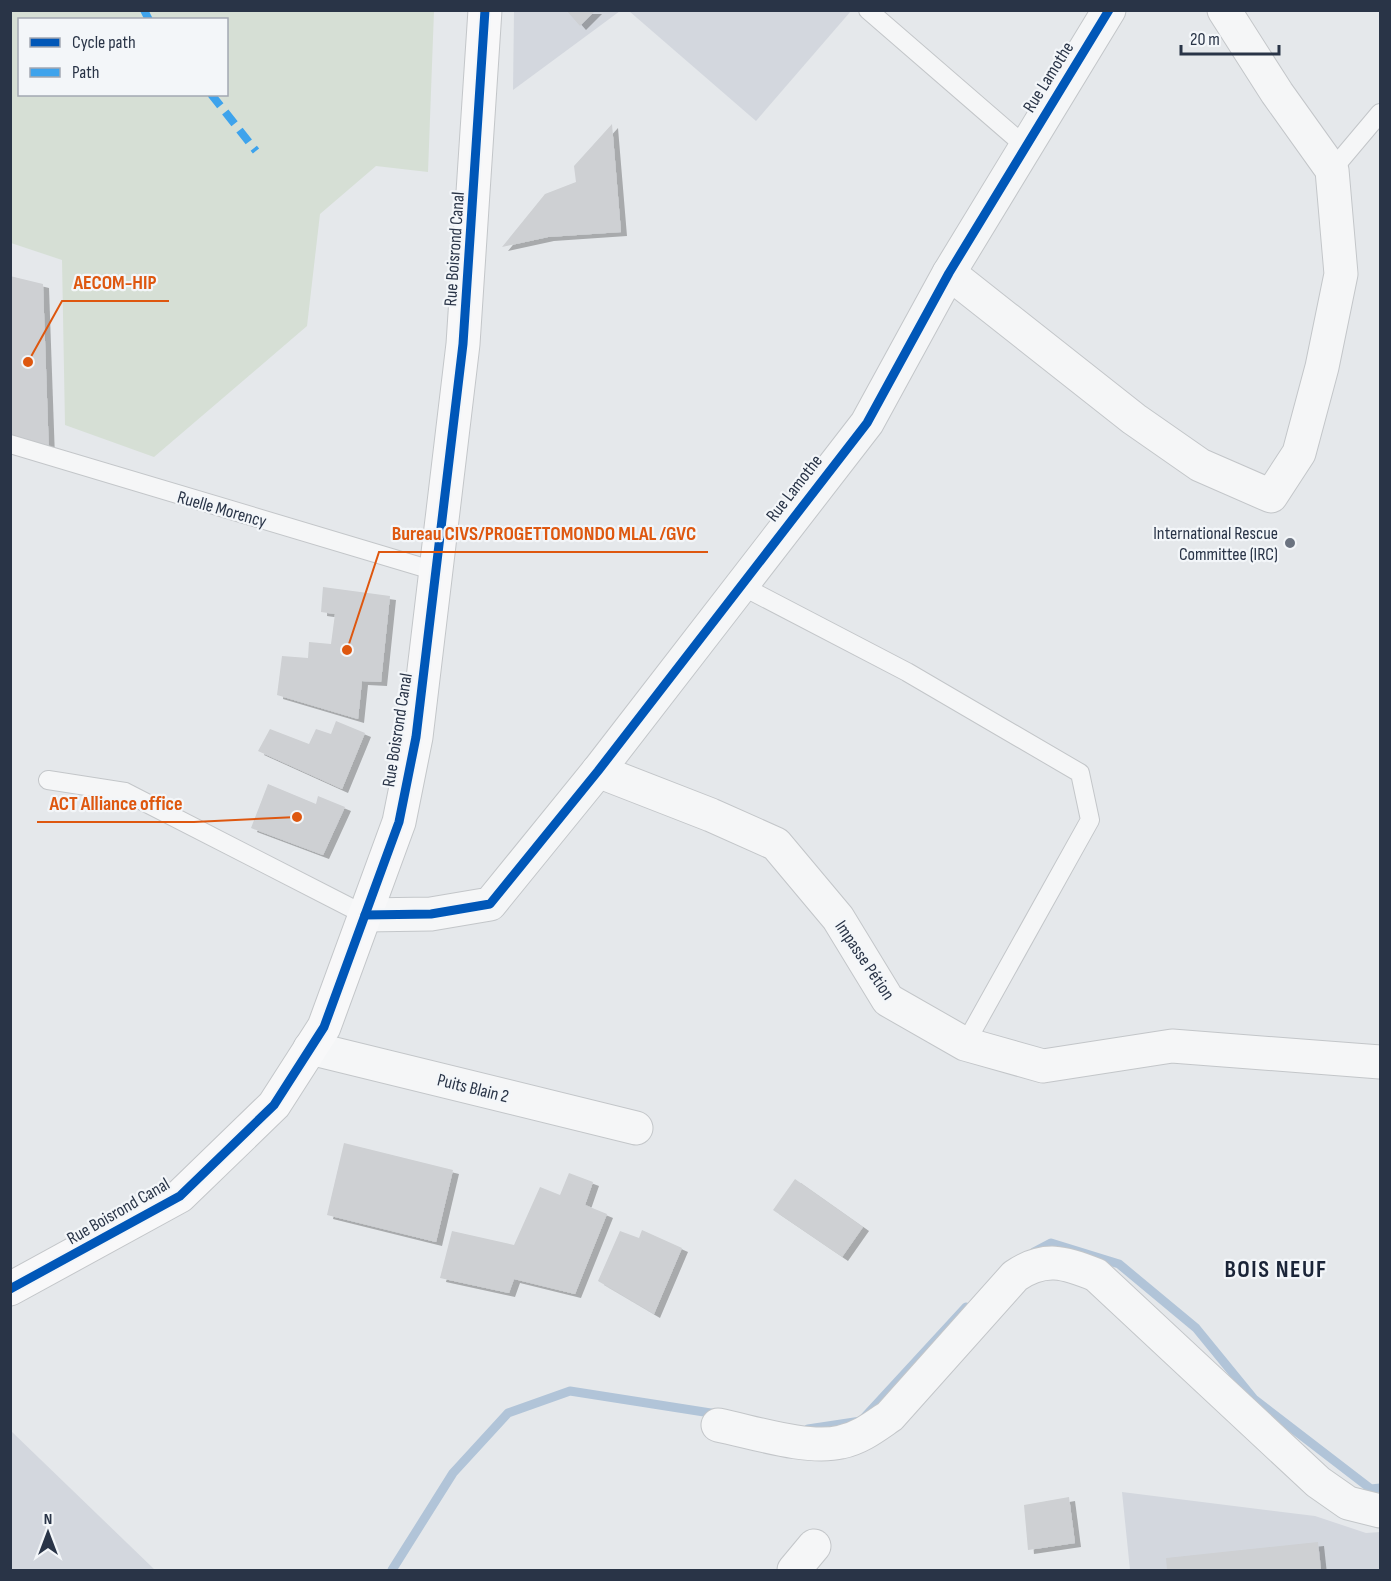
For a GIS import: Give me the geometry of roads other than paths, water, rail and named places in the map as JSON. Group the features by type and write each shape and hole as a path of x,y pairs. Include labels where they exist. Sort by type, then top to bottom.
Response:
{"street":[{"name":"Rue Boisrond Canal","path":"10,1288 180,1196 274,1105 324,1027 399,822 416,737 463,344 485,10"},
{"name":"Rue Lamothe","path":"365,915 431,914 489,904 598,771 867,423 949,273 1108,10"},
{"path":"949,273 1134,419 1200,465 1271,496 1299,453 1322,367 1341,274 1332,170 1277,93 1224,10"},
{"name":"Impasse Pétion","path":"598,771 711,815 776,844 838,918 888,1000 965,1044 1043,1066 1172,1046 1380,1062"},
{"name":"Puits Blain 2","path":"310,1048 636,1128"},
{"path":"718,1425 815,1444 841,1443 864,1434 890,1416 1015,1276 1031,1265 1048,1262 1072,1265 1096,1275 1318,1482 1348,1503 1380,1511"}],"lane":[{"path":"868,10 1025,146"},
{"path":"1332,170 1380,113"},
{"name":"Ruelle Morency","path":"10,444 435,571"},
{"path":"740,585 907,672 1080,773 1090,820 965,1044"},
{"path":"48,780 125,792 365,915"}],"waterway":[{"path":"1034,1252 1051,1243 1119,1264 1196,1328 1254,1399 1371,1489 1380,1488"},
{"path":"808,1429 861,1421 966,1307"},
{"path":"392,1570 453,1473 508,1413 570,1391 717,1414"}],"place":[{"name":"AECOM-HIP","path":"28,362"},
{"name":"International Rescue Committee (IRC)","path":"1290,543"},
{"name":"Bureau CIVS/PROGETTOMONDO MLAL /GVC","path":"347,650"},
{"name":"ACT Alliance office","path":"297,817"}],"district":[{"name":"BOIS NEUF","path":"1276,1269"}]}
